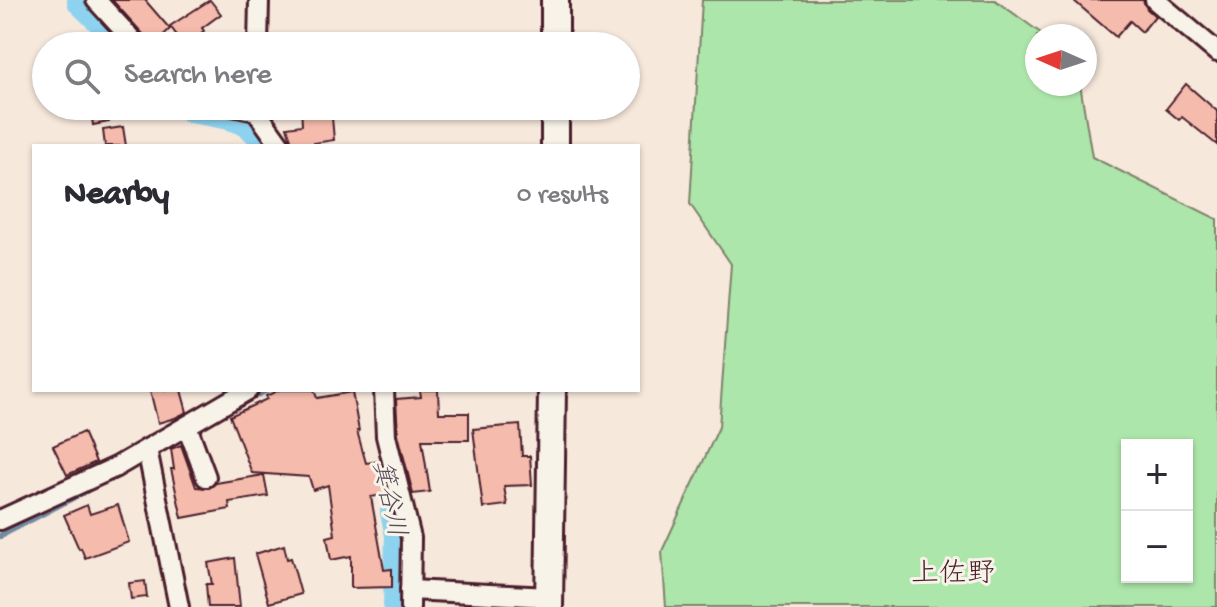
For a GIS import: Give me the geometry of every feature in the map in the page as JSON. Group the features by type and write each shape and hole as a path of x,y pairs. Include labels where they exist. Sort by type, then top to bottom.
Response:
{"main road":[{"path":"555,0 555,32"},
{"path":"555,120 555,144"},
{"path":"550,602 552,392"}],"street":[{"path":"96,0 125,32"},
{"path":"258,32 259,0"},
{"path":"1155,0 1217,52"},
{"path":"263,120 280,144"},
{"path":"0,520 116,467 245,392"},
{"path":"384,392 386,436 411,538 410,599 550,602"},
{"path":"187,426 206,477"},
{"path":"147,449 179,607"}],"green space":[{"path":"702,0 995,0 1028,24 1025,24 1025,96 1082,96 1092,157 1217,219 1217,607 666,607 662,551 719,427 731,264 690,204"}],"building":[{"path":"112,0 145,0 170,29 167,32 141,32"},
{"path":"210,0 221,14 202,28 203,32 174,32 170,26"},
{"path":"1073,0 1143,0 1155,16 1142,32 1130,21 1116,37"},
{"path":"1186,84 1217,111 1217,145 1182,117 1179,120 1166,109"},
{"path":"92,120 109,120 109,122 93,125"},
{"path":"302,120 332,120 334,140 292,144 287,127 302,125"},
{"path":"123,127 126,144 105,144 103,130"},
{"path":"150,392 182,392 187,412 158,423"},
{"path":"275,392 315,392 317,398 352,392 357,431 366,463 380,461 388,494 371,497 384,570 392,569 392,587 351,588 351,556 331,560 327,537 335,535 328,485 313,490 309,477 252,473 230,416 267,399 266,396"},
{"path":"420,392 438,392 439,413 469,413 469,440 422,440 430,492 413,494 398,434 396,399 421,397"},
{"path":"520,425 522,456 530,456 532,485 504,486 507,505 483,508 473,429"},
{"path":"83,432 96,462 67,475 53,446"},
{"path":"181,445 196,487 209,488 216,483 264,475 268,496 229,502 230,509 182,518 171,469 174,469 171,449"},
{"path":"87,505 90,514 118,505 129,542 85,558 64,515"},
{"path":"284,545 301,594 269,603 255,554"},
{"path":"235,558 240,607 208,607 206,584 212,584 208,563"},
{"path":"145,581 147,597 131,599 129,583"}],"waterway":[{"name":"箕谷川","path":"84,0 117,32"},
{"name":"箕谷川","path":"247,120 256,126 270,144"},
{"path":"248,399 263,392"},
{"path":"0,536 103,482"},
{"name":"箕谷川","path":"397,512 402,535 400,607"}],"district":[{"name":"上佐野","path":"953,571"}]}
